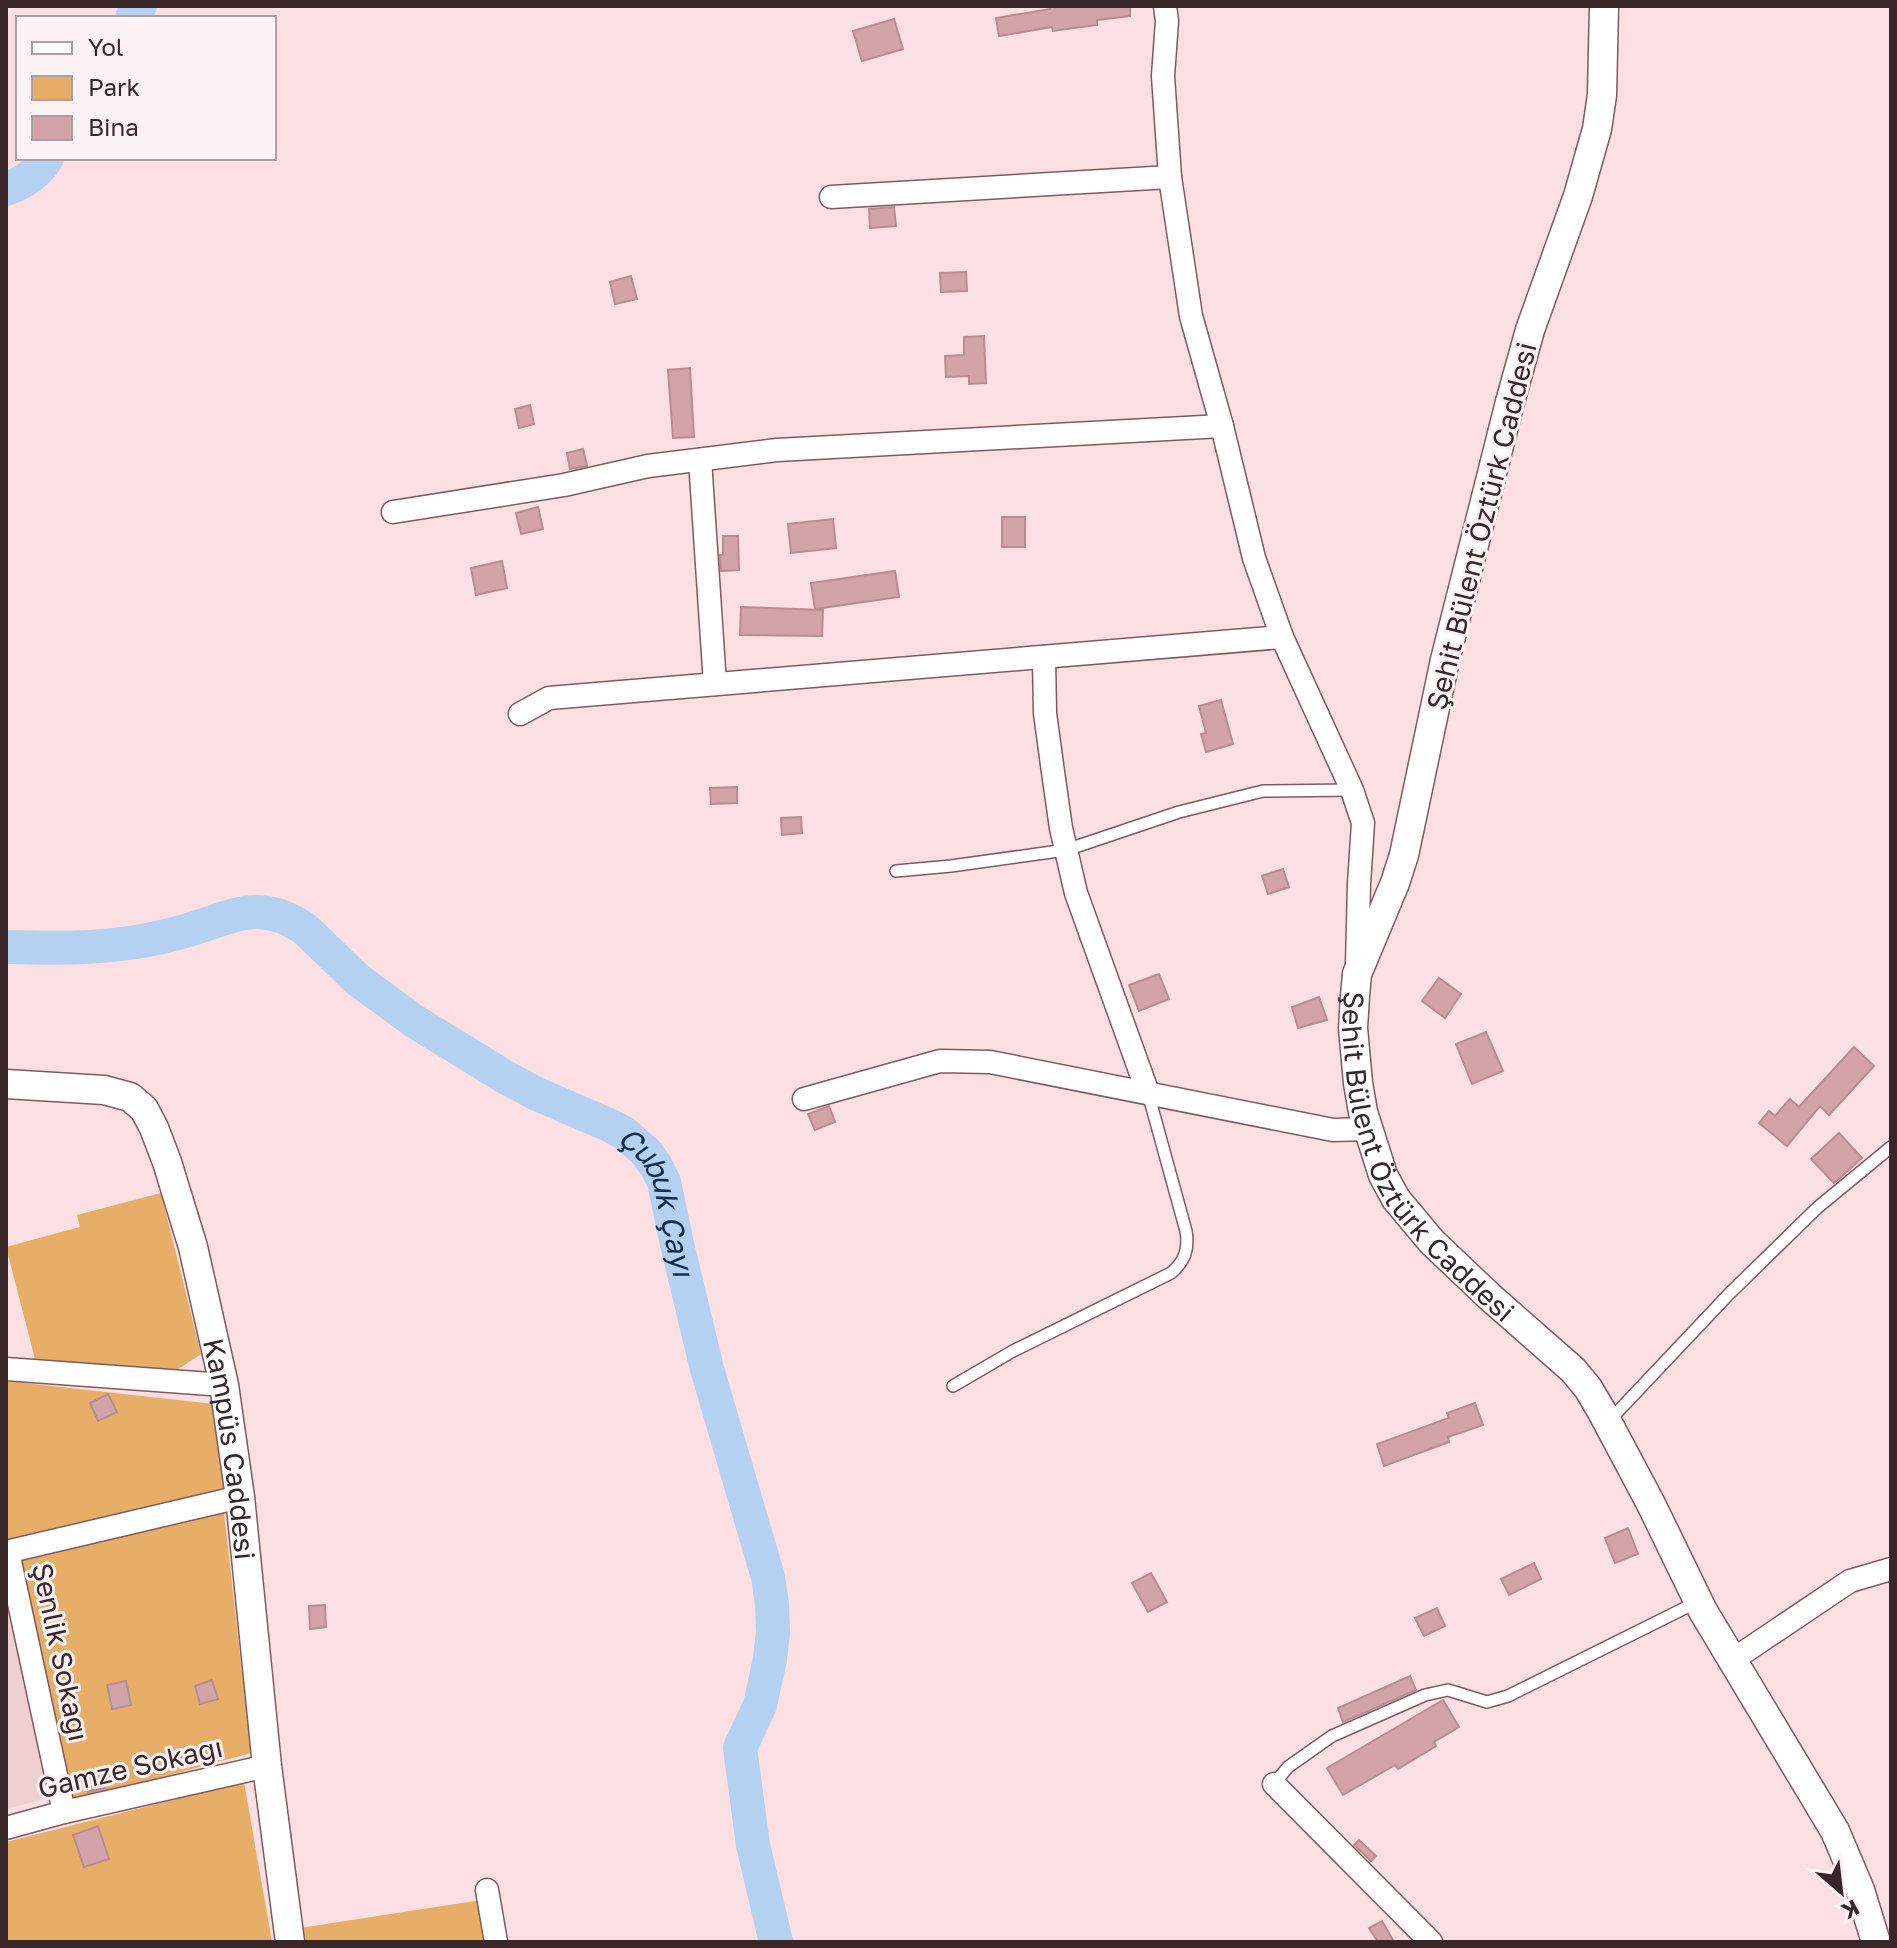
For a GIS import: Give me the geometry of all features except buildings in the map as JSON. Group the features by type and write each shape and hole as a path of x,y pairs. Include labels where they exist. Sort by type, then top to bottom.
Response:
{"street":[{"path":"1165,6 1167,21 1163,76 1170,177 1191,316 1254,558 1282,637 1352,790 1363,823 1357,974"},
{"name":"Şehit Bülent Öztürk Caddesi","path":"1604,6 1602,95 1597,129 1530,330 1510,402 1445,660 1404,855 1357,974 1353,1028 1363,1112 1383,1175 1410,1217 1432,1242 1573,1370 1588,1388 1651,1504 1698,1602 1835,1831 1860,1890 1876,1942"},
{"path":"831,197 1170,177"},
{"path":"393,512 564,485 648,466 777,450 1222,426"},
{"path":"700,460 715,684"},
{"path":"520,714 549,698 1282,637"},
{"path":"1044,657 1045,713 1066,850 1076,893 1148,1093"},
{"path":"804,1099 940,1061 990,1062 1333,1130 1368,1129"},
{"name":"Kampüs Caddesi","path":"6,1084 104,1090 130,1097 144,1109 167,1162 193,1247 224,1385 240,1497 267,1766 290,1942"},
{"path":"6,1369 224,1385"},
{"path":"7,1552 240,1497"},
{"name":"Şenlik Sokağı","path":"7,1552 64,1812"},
{"path":"1731,1661 1850,1581 1891,1569"},
{"name":"Gamze Sokağı","path":"6,1828 267,1766"},
{"path":"1274,1784 1431,1942"},
{"path":"487,1890 496,1942"}],"lane":[{"path":"896,871 1066,850 1179,812 1263,791 1352,790"},
{"path":"953,1386 1013,1351 1171,1273 1183,1260 1187,1250 1186,1231 1148,1093"},
{"path":"1608,1422 1729,1294 1806,1219 1891,1147"},
{"path":"1274,1784 1288,1767 1332,1736 1425,1695 1448,1690 1479,1701 1508,1696 1698,1602"}],"shaded area":[{"path":"6,1593 52,1797 6,1809"}],"green space":[{"path":"161,1193 201,1354 174,1372 35,1359 6,1247 80,1227 77,1215"},
{"path":"6,1381 214,1404 225,1491 6,1543"},
{"path":"224,1512 251,1753 70,1802 20,1559"},
{"path":"244,1782 272,1942 6,1942 6,1842"},
{"path":"481,1900 488,1942 302,1942 300,1928"}],"waterway":[{"name":"Çubuk Çayı","path":"133,16 140,6"},
{"name":"Çubuk Çayı","path":"6,189 30,177 46,160"},
{"name":"Çubuk Çayı","path":"6,947 114,945 170,935 250,912 276,915 305,929 358,980 414,1021 505,1077 624,1133 646,1152 664,1182 707,1369 768,1577 773,1632 770,1659 760,1705 740,1748 753,1845 776,1942"}]}
